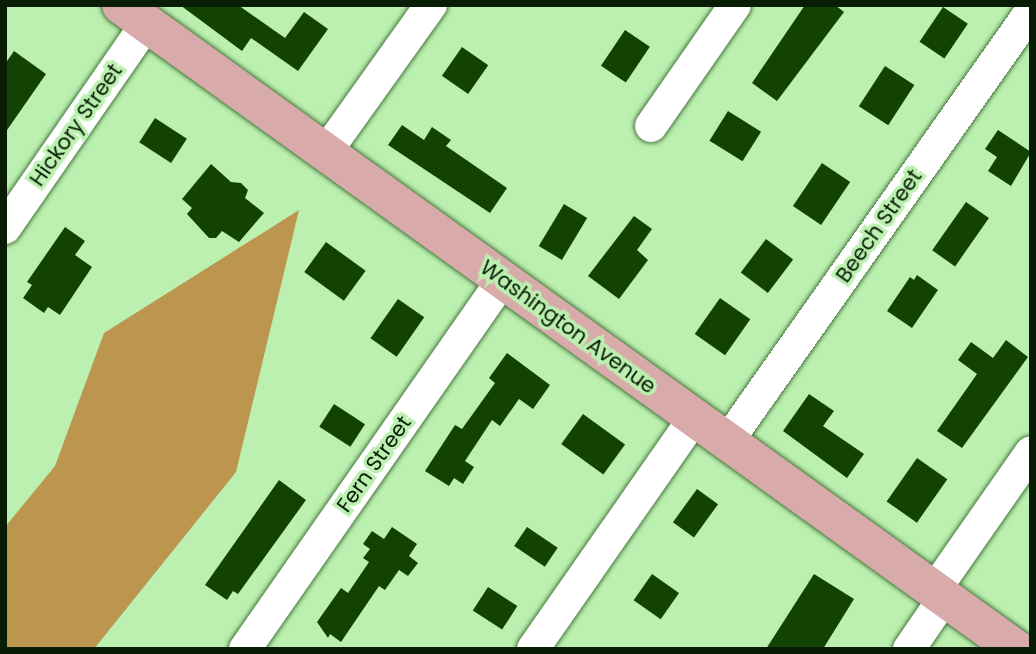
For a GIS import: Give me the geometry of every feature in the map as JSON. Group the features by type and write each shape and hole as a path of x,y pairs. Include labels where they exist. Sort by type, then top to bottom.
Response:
{"main road":[{"name":"Washington Avenue","path":"134,11 502,280 1016,649"}],"street":[{"path":"326,152 431,5"},
{"path":"650,126 735,5"},
{"name":"Hickory Street","path":"5,228 134,11"},
{"name":"Beech Street","path":"727,442 1031,11"},
{"name":"Fern Street","path":"246,648 502,280"},
{"path":"533,649 694,418"},
{"path":"909,649 939,595 1031,452"}],"shaded area":[{"path":"299,210 236,472 94,649 5,649 5,527 55,466 104,333"}],"building":[{"path":"180,5 238,5 285,38 304,12 328,29 298,71 251,38 242,51"},
{"path":"805,5 835,5 844,12 777,101 752,83"},
{"path":"943,7 968,24 944,59 920,42"},
{"path":"625,30 650,47 626,82 601,66"},
{"path":"462,47 488,65 468,94 442,76"},
{"path":"14,51 46,74 5,133 5,64"},
{"path":"885,66 914,85 888,125 859,106"},
{"path":"728,111 761,132 743,161 709,141"},
{"path":"155,118 187,139 171,163 139,142"},
{"path":"402,125 424,140 432,127 451,140 446,146 507,188 490,213 388,145"},
{"path":"998,130 1031,152 1011,186 988,171 997,157 985,149"},
{"path":"822,163 850,182 821,225 793,206"},
{"path":"211,164 231,182 241,183 248,190 245,198 264,213 239,242 222,231 216,238 209,238 187,214 192,208 182,199"},
{"path":"966,202 989,218 955,266 932,250"},
{"path":"564,204 587,218 562,260 539,246"},
{"path":"634,216 652,229 637,250 648,260 619,299 588,276"},
{"path":"65,227 85,241 75,255 92,267 60,315 48,307 44,313 23,298 32,285 27,282"},
{"path":"766,239 793,259 768,293 741,273"},
{"path":"326,242 366,271 344,301 304,272"},
{"path":"917,275 938,290 912,328 887,311 910,277 914,280"},
{"path":"720,298 750,319 725,355 695,334"},
{"path":"398,299 424,317 397,357 370,338"},
{"path":"1006,340 1028,357 962,448 937,431 977,374 958,360 971,342 993,358"},
{"path":"507,353 550,385 533,409 519,399 500,426 492,420 465,461 474,467 463,484 454,478 449,486 425,471 455,425 462,429 495,383 489,378"},
{"path":"809,394 834,411 823,426 864,454 847,478 783,431"},
{"path":"334,404 365,424 350,447 319,427"},
{"path":"583,414 625,445 603,474 561,444"},
{"path":"917,458 947,479 917,523 887,501"},
{"path":"279,480 306,500 238,594 233,591 227,600 205,585"},
{"path":"697,489 718,504 694,537 673,522"},
{"path":"392,527 417,544 409,556 418,563 408,576 399,570 385,590 379,586 341,642 330,634 328,638 317,622 341,588 348,593 369,562 363,558 370,549 363,544 372,531 384,539"},
{"path":"527,527 558,548 545,567 514,546"},
{"path":"652,574 679,593 661,619 634,600"},
{"path":"814,574 854,599 823,649 766,649"},
{"path":"488,587 517,606 502,630 473,610"}]}
